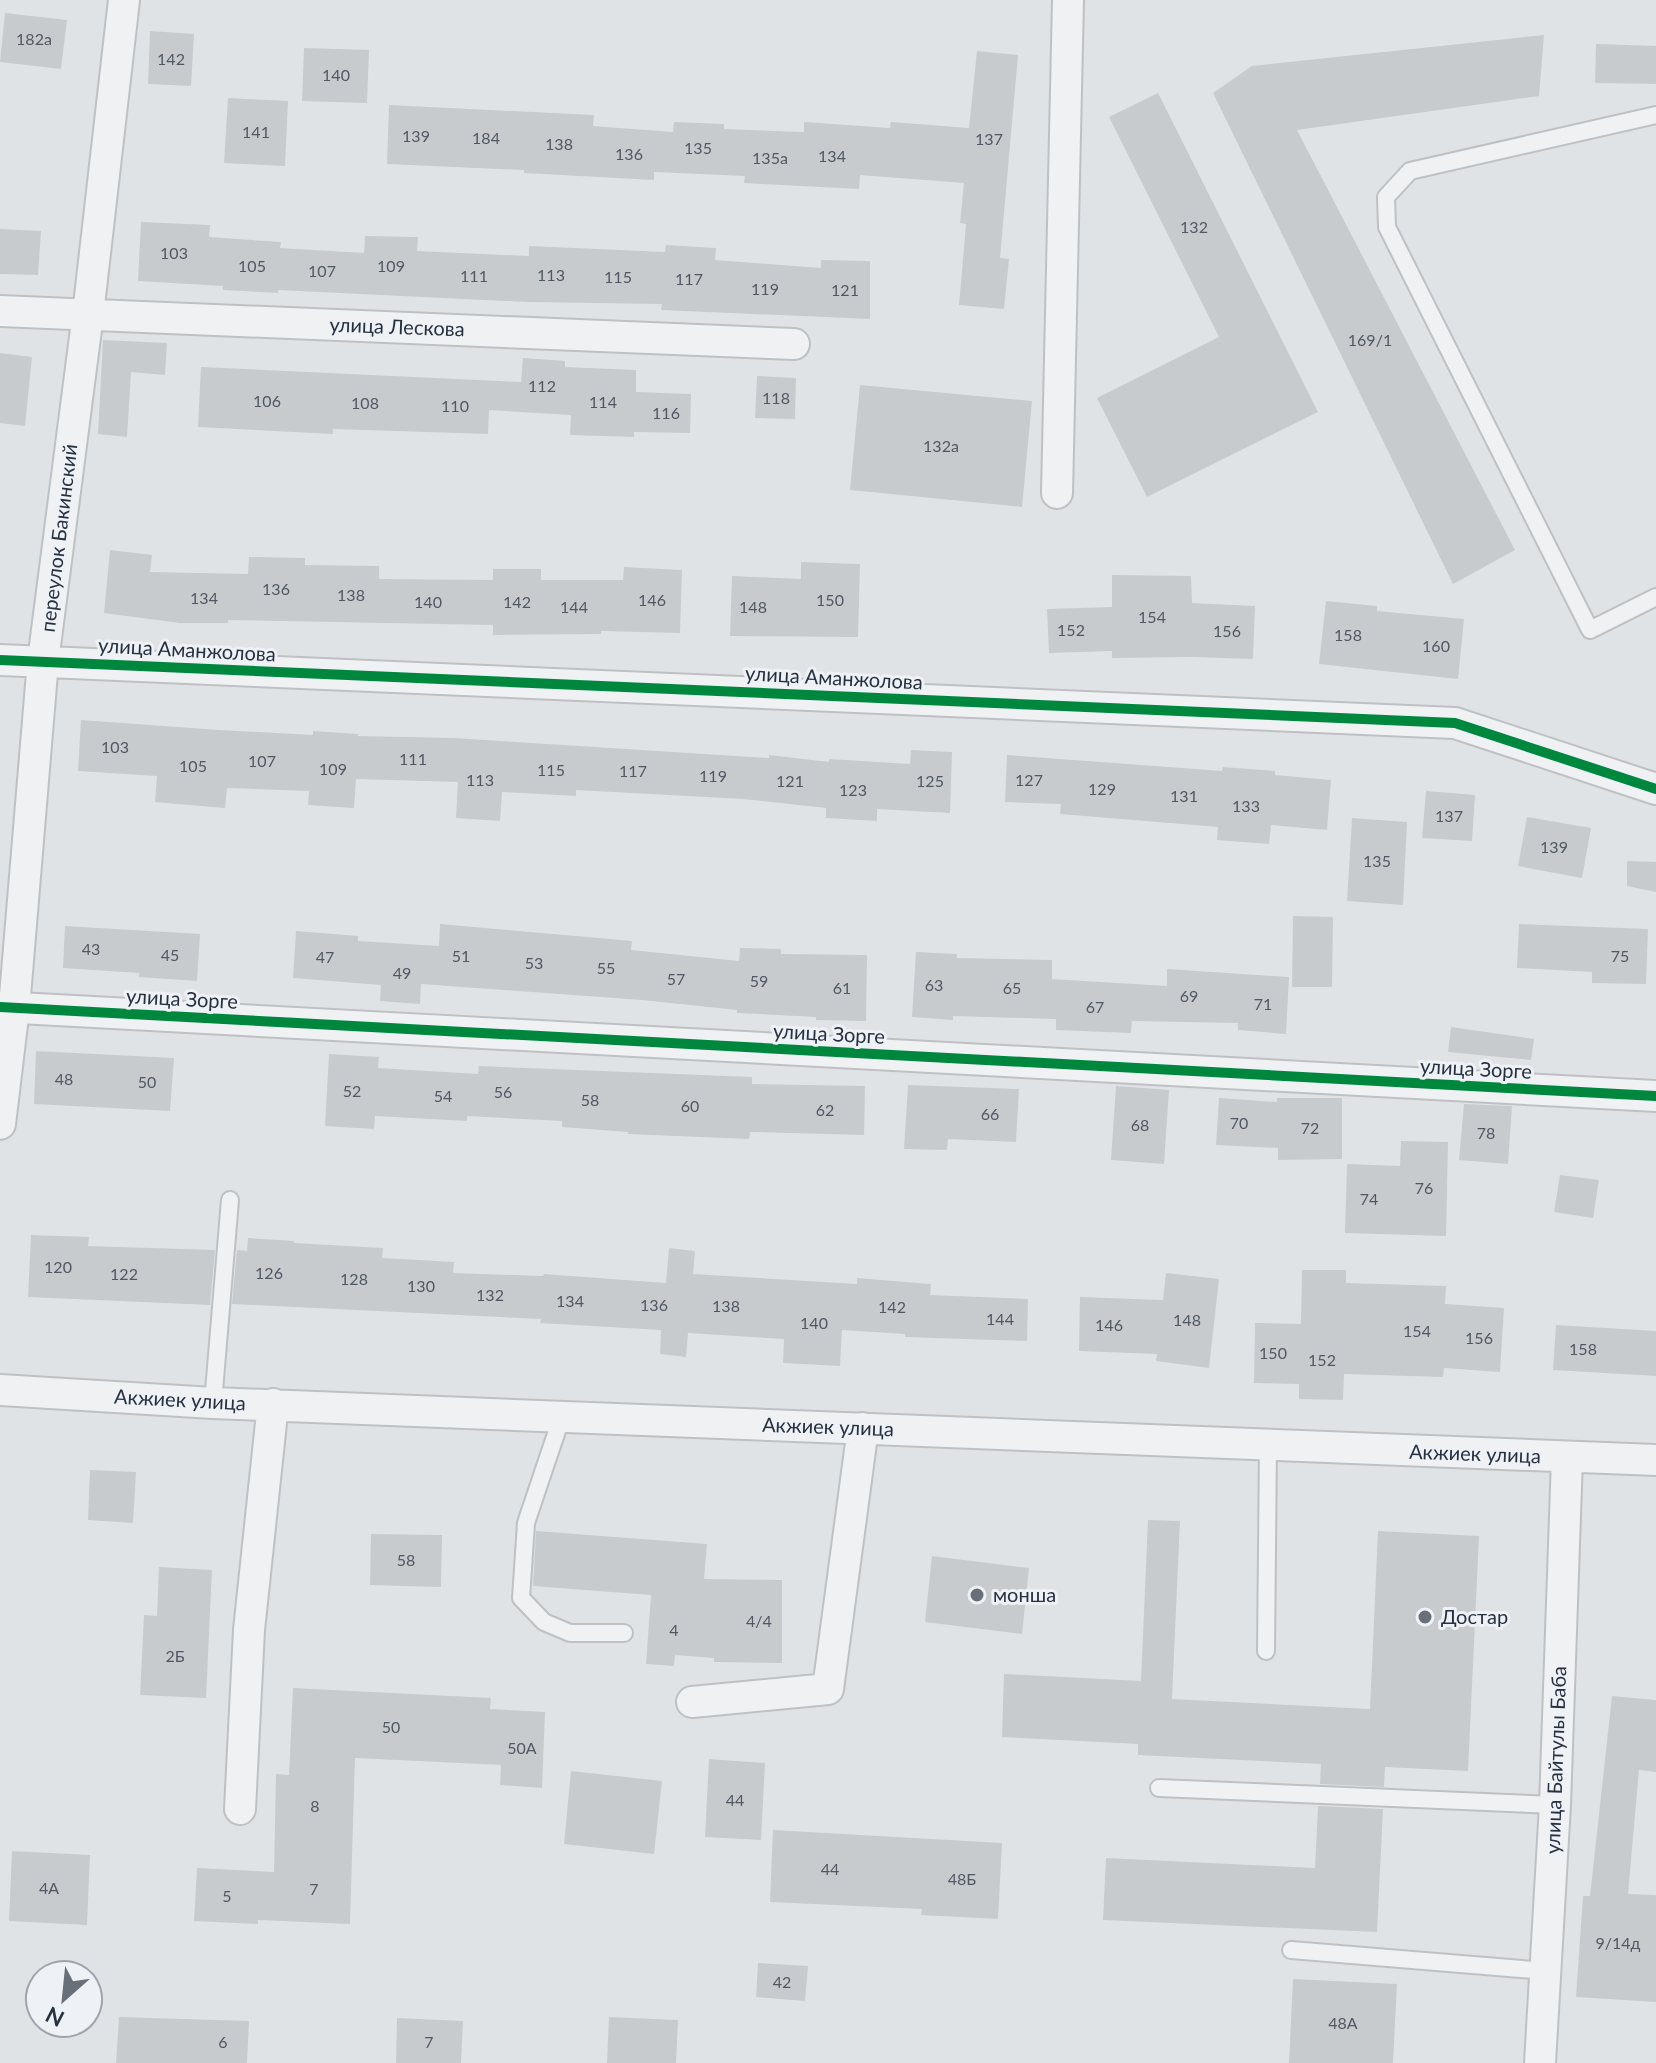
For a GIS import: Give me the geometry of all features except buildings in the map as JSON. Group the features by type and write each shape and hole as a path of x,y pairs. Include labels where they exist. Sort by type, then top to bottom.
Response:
{"street":[{"name":"переулок Бакинский","path":"0,1124 7,1008 43,661 88,314 124,0"},
{"path":"1057,493 1068,0"},
{"name":"улица Лескова","path":"0,311 794,344"},
{"name":"улица Аманжолова","path":"0,660 1455,723 1656,789"},
{"name":"улица Зорге","path":"7,1008 1656,1096"},
{"name":"Акжиек улица","path":"0,1390 213,1403 1656,1460"},
{"path":"240,1809 249,1630 273,1404"},
{"path":"692,1702 828,1689 863,1428"},
{"name":"улица Байтулы Баба","path":"1540,2063 1555,1805 1567,1458"}],"lane":[{"path":"1656,115 1410,171 1386,197 1387,227 1590,630 1656,597"},
{"path":"213,1403 230,1200"},
{"path":"562,1416 526,1523 521,1598 544,1622 570,1633 624,1633"},
{"path":"1266,1651 1268,1445"},
{"path":"1159,1788 1555,1805"},
{"path":"1291,1950 1546,1971"}],"cycle path":[{"path":"0,660 1455,723 1656,789"},
{"path":"0,1007 1656,1096"}],"place":[{"name":"монша","path":"977,1595"},
{"name":"Достар","path":"1425,1617"}]}
